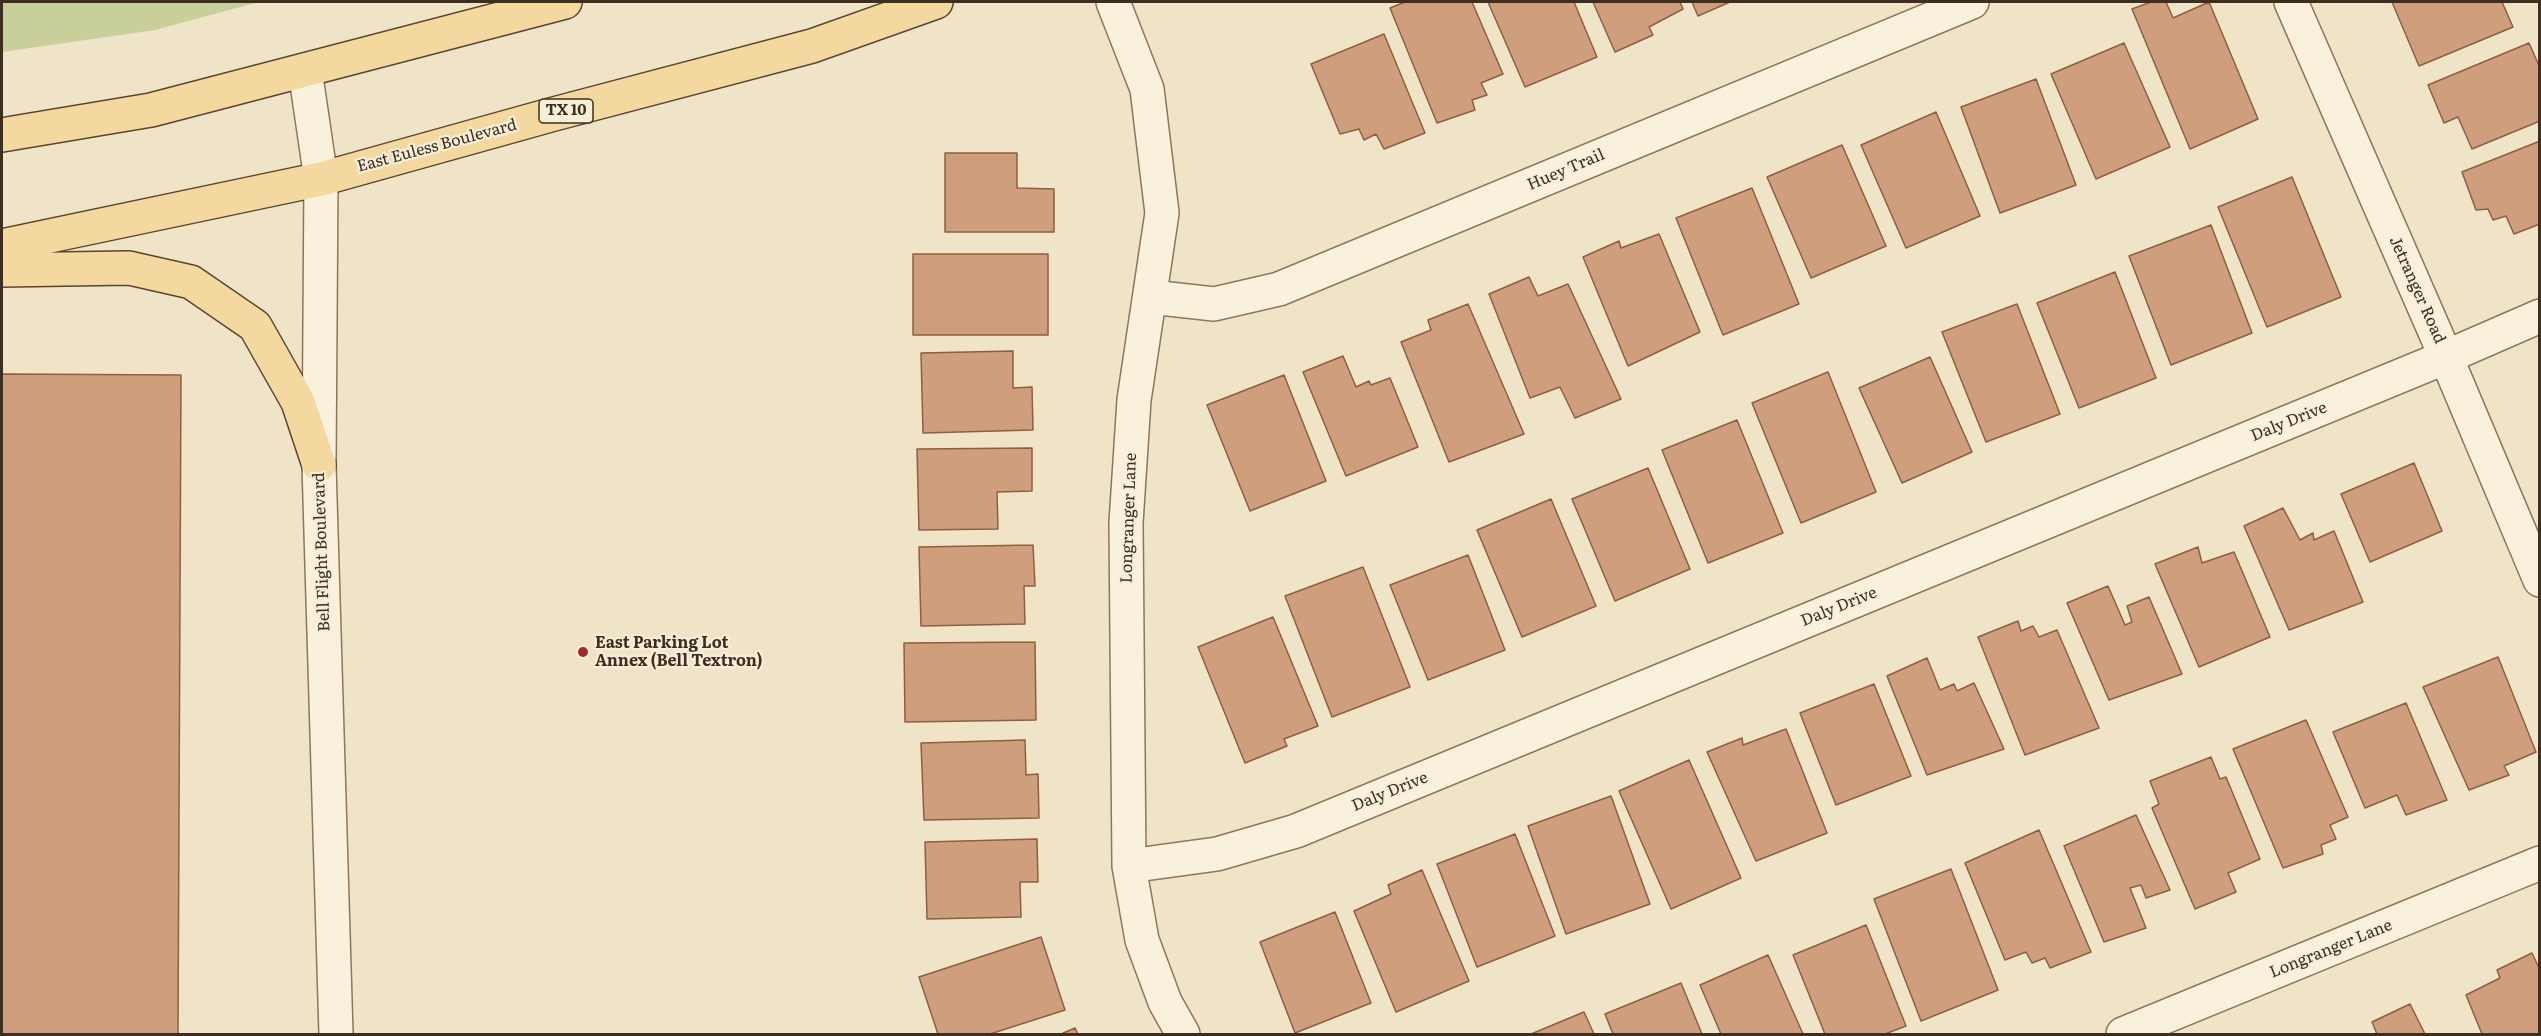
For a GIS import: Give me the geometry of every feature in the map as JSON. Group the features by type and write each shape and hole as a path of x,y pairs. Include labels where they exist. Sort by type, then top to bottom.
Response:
{"main road":[{"path":"2,135 152,110 565,2"},
{"name":"East Euless Boulevard","path":"2,246 321,179 812,46 936,2"},
{"path":"2,270 129,268 191,282 255,326 298,402 319,465"}],"street":[{"name":"Longranger Lane","path":"1113,2 1147,89 1162,213 1134,400 1126,523 1129,866 1142,940 1165,1002 1183,1035"},
{"name":"Huey Trail","path":"1151,297 1214,303 1279,289 1972,2"},
{"name":"Jetranger Road","path":"2291,2 2446,357 2540,580"},
{"name":"Bell Flight Boulevard","path":"304,70 321,179 319,465 336,1035"},
{"name":"Daly Drive","path":"1129,866 1217,854 1296,831 2446,357 2540,316"},
{"name":"Longranger Lane","path":"2123,1035 2540,863"}],"green space":[{"path":"2,2 259,2 155,30 2,52"}],"building":[{"path":"1405,2 1472,2 1503,74 1481,83 1487,95 1472,100 1475,110 1437,123 1390,8"},
{"path":"1488,2 1574,2 1597,57 1525,87"},
{"path":"1593,2 1680,2 1683,9 1649,27 1653,35 1615,52"},
{"path":"1692,2 1730,2 1698,16"},
{"path":"2151,2 2166,2 2173,18 2209,2 2258,119 2190,149 2132,9"},
{"path":"2392,2 2502,2 2513,27 2419,66"},
{"path":"1384,34 1425,133 1384,149 1376,134 1364,140 1359,129 1340,134 1311,64"},
{"path":"2124,43 2170,147 2096,179 2051,74"},
{"path":"2529,43 2540,68 2540,121 2472,149 2458,117 2444,123 2428,85"},
{"path":"2036,79 2076,185 2000,213 1961,107"},
{"path":"1936,112 1980,216 1906,248 1861,145"},
{"path":"2540,141 2540,224 2514,234 2506,216 2493,220 2488,209 2476,210 2462,172"},
{"path":"1842,145 1886,246 1811,278 1767,177"},
{"path":"945,153 1017,153 1017,188 1054,189 1054,232 945,232"},
{"path":"2292,177 2341,297 2267,327 2218,207"},
{"path":"1752,188 1799,304 1723,335 1676,218"},
{"path":"2211,225 2252,333 2171,365 2129,256"},
{"path":"1659,234 1700,332 1628,366 1583,257 1619,241 1621,248"},
{"path":"913,254 1048,254 1048,335 913,335"},
{"path":"2115,272 2156,378 2079,408 2037,303"},
{"path":"1529,277 1538,296 1568,284 1621,399 1575,418 1560,387 1530,398 1489,294"},
{"path":"1468,304 1524,434 1449,462 1401,342 1431,330 1428,320"},
{"path":"2017,304 2060,414 1986,442 1942,332"},
{"path":"1013,351 1013,388 1032,387 1033,430 923,433 921,353"},
{"path":"1343,356 1356,387 1369,381 1371,385 1390,378 1418,447 1346,476 1303,372"},
{"path":"1930,357 1972,452 1902,483 1859,388"},
{"path":"1828,372 1876,492 1801,523 1752,403"},
{"path":"2,374 181,375 178,1034 2,1034"},
{"path":"1284,375 1326,481 1250,511 1207,405"},
{"path":"1737,420 1783,533 1708,563 1662,450"},
{"path":"1032,448 1032,491 997,492 998,529 919,530 917,449"},
{"path":"2414,463 2442,531 2370,562 2341,494"},
{"path":"1648,468 1690,569 1615,601 1572,499"},
{"path":"1551,499 1596,606 1522,637 1477,530"},
{"path":"2283,508 2300,540 2313,533 2314,540 2334,531 2363,602 2289,630 2244,526"},
{"path":"1033,545 1035,586 1024,586 1025,624 921,626 919,547"},
{"path":"2198,547 2202,563 2234,552 2270,637 2199,667 2155,564"},
{"path":"1468,555 1505,650 1428,680 1390,585"},
{"path":"1363,567 1410,687 1332,717 1285,596"},
{"path":"2108,586 2125,625 2132,622 2127,606 2149,597 2182,674 2109,700 2067,603"},
{"path":"1273,617 1318,726 1284,739 1287,746 1245,763 1198,647"},
{"path":"2018,621 2021,631 2033,626 2039,637 2057,630 2099,728 2025,755 1978,637"},
{"path":"1035,642 1036,720 905,722 904,643"},
{"path":"2498,657 2536,752 2504,766 2509,775 2469,790 2423,687"},
{"path":"1927,658 1940,690 1954,684 1957,691 1974,683 2004,749 1927,775 1887,676"},
{"path":"1874,684 1911,776 1836,805 1800,713"},
{"path":"2406,703 2447,800 2406,815 2397,795 2365,808 2333,732"},
{"path":"2306,720 2348,817 2330,825 2336,839 2321,845 2323,854 2283,868 2233,749"},
{"path":"1786,729 1827,833 1756,861 1707,752 1742,738 1743,745"},
{"path":"1025,740 1026,775 1038,774 1039,818 924,820 921,743"},
{"path":"2211,757 2220,779 2226,777 2260,859 2228,873 2236,892 2195,909 2152,808 2159,804 2150,781"},
{"path":"1689,760 1741,878 1671,909 1619,791"},
{"path":"1611,796 1650,904 1566,934 1528,826"},
{"path":"2136,815 2170,890 2146,898 2141,885 2130,888 2146,928 2104,942 2064,846"},
{"path":"2039,830 2091,952 2050,968 2045,958 2032,963 2026,952 2005,960 1965,863"},
{"path":"1515,834 1555,936 1477,967 1437,864"},
{"path":"1037,839 1038,882 1020,882 1021,917 927,919 925,842"},
{"path":"1951,869 1998,990 1921,1021 1874,899"},
{"path":"1422,870 1469,981 1396,1012 1354,911 1391,894 1388,885"},
{"path":"1335,912 1371,1003 1295,1033 1260,942"},
{"path":"1866,925 1906,1026 1885,1034 1825,1034 1793,955"},
{"path":"1041,937 1065,1010 990,1034 938,1034 919,977"},
{"path":"2532,953 2540,970 2540,1034 2482,1034 2466,995 2500,978 2497,970"},
{"path":"1768,955 1803,1034 1721,1034 1700,985"},
{"path":"1681,983 1702,1034 1613,1034 1605,1014"},
{"path":"2410,1004 2425,1034 2377,1034 2372,1022"},
{"path":"1584,1012 1594,1034 1531,1034"},
{"path":"1075,1028 1078,1034 1061,1034"}],"place":[{"name":"East Parking Lot Annex (Bell Textron)","path":"583,652"}]}
